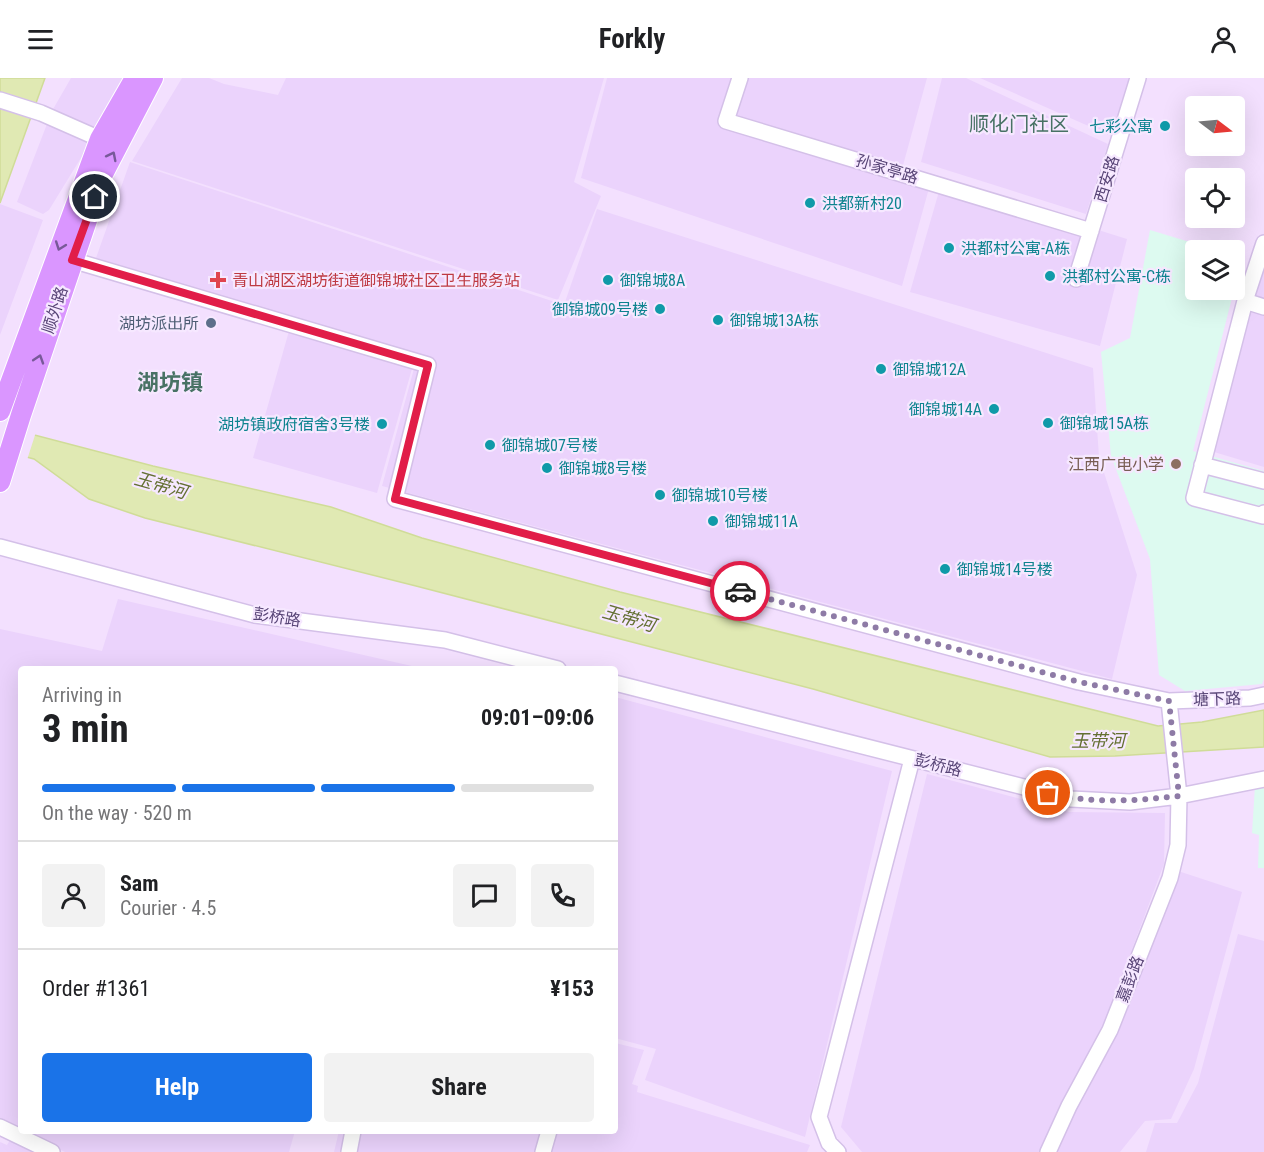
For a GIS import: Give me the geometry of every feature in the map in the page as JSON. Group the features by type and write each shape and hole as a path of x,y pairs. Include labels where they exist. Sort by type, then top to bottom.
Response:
{"main road":[{"name":"顺外路","path":"0,410 100,139 135,78"},
{"name":"顺外路","path":"1,481 72,260 102,176 153,78"}],"street":[{"name":"孙家亭路","path":"740,78 726,121 1091,231"},
{"name":"西安路","path":"1076,279 1138,78"},
{"path":"0,100 41,113 100,139"},
{"path":"1264,243 1245,301 1194,498 1263,516 1264,513"},
{"name":"塘下路","path":"72,260 428,365 395,499 1170,705 1264,695"},
{"path":"1245,301 1264,307"},
{"path":"1202,465 1264,481"},
{"name":"彭桥路","path":"0,547 255,615 445,640 546,666"},
{"name":"彭桥路","path":"618,684 1071,799 1130,802 1178,789 1264,779"},
{"name":"嘉彭路","path":"1048,1152 1069,1106 1110,1030 1170,878 1178,845 1178,789 1170,705"},
{"path":"838,1152 829,1143 819,1118 912,759"},
{"path":"0,1127 52,1152"},
{"path":"349,1152 352,1134"},
{"path":"543,1152 548,1134"}],"shaded area":[{"path":"71,78 130,78 49,210 43,214 17,202 52,111"},
{"path":"182,78 209,78 224,84 278,95 286,78 604,78 574,182 601,196 558,300 132,161"},
{"path":"607,78 927,78 902,169 931,181 902,286 581,178"},
{"path":"942,78 966,78 1108,144 1086,214 921,162"},
{"path":"980,78 1138,78 1111,136"},
{"path":"130,162 564,305 597,209 1093,368 1099,457 1137,575 1112,679 382,486 418,354 96,258"},
{"path":"942,181 1127,239 1100,346 910,292"},
{"path":"0,204 43,220 0,335"},
{"name":"江西广电小学","path":"1150,230 1185,241 1185,300 1231,300 1193,451 1264,471 1264,679 1262,684 1185,691 1159,675 1150,559 1111,456 1101,352 1130,338"},
{"path":"1264,252 1264,467 1204,449"},
{"path":"289,331 413,365 377,493 253,458"},
{"path":"118,599 412,666 18,666 18,1130 0,1121 0,629 102,651"},
{"path":"618,698 892,771 805,1137 645,1080 656,1049 618,1039"},
{"path":"927,774 1069,812 1165,813 1164,864 1107,1016 1039,1152 862,1152 841,1127"},
{"path":"1264,785 1264,868 1258,868 1259,835 1252,833 1255,786"},
{"path":"1172,869 1242,892 1194,1069 1171,1119 1145,1121 1120,1152 1049,1152 1059,1125 1123,1020"},
{"path":"1238,934 1264,941 1264,1152 1146,1152 1155,1123 1177,1123 1198,1083"},
{"path":"618,1044 644,1050 632,1084 638,1086 637,1092 810,1145 807,1152 543,1152 549,1134 618,1134"},
{"path":"27,1134 294,1134 289,1152 65,1152"},
{"path":"338,1134 543,1134 538,1152 334,1152"},
{"path":"10,1140 35,1152 0,1152 0,1142 7,1145"}],"water":[{"path":"0,78 45,78 0,203"},
{"name":"玉带河","path":"0,426 153,466 331,507 422,538 620,592 1158,726 1202,722 1264,710 1264,747 1115,756 1050,757 813,689 145,518 89,499 34,459 0,450"}],"pier":[{"path":"0,423 36,432 27,460 0,453"}],"way so far":[{"path":"740,591 1079,682 1169,701 1179,796 1130,802 1071,799 1048,793"}],"place":[{"name":"七彩公寓","path":"1165,126"},
{"name":"洪都新村20","path":"810,203"},
{"name":"洪都村公寓-A栋","path":"949,248"},
{"name":"洪都村公寓-C栋","path":"1050,276"},
{"name":"青山湖区湖坊街道御锦城社区卫生服务站","path":"218,280"},
{"name":"御锦城8A","path":"608,280"},
{"name":"御锦城09号楼","path":"660,309"},
{"name":"御锦城13A栋","path":"718,320"},
{"name":"湖坊派出所","path":"211,323"},
{"name":"御锦城12A","path":"881,369"},
{"name":"御锦城14A","path":"994,409"},
{"name":"御锦城15A栋","path":"1048,423"},
{"name":"湖坊镇政府宿舍3号楼","path":"382,424"},
{"name":"御锦城07号楼","path":"490,445"},
{"name":"江西广电小学","path":"1176,464"},
{"name":"御锦城8号楼","path":"547,468"},
{"name":"御锦城10号楼","path":"660,495"},
{"name":"御锦城11A","path":"713,521"},
{"name":"御锦城14号楼","path":"945,569"}],"district":[{"name":"顺化门社区","path":"1019,124"},
{"name":"湖坊镇","path":"170,382"}],"route":[{"path":"95,197 72,260 428,365 395,499 740,591"}]}
